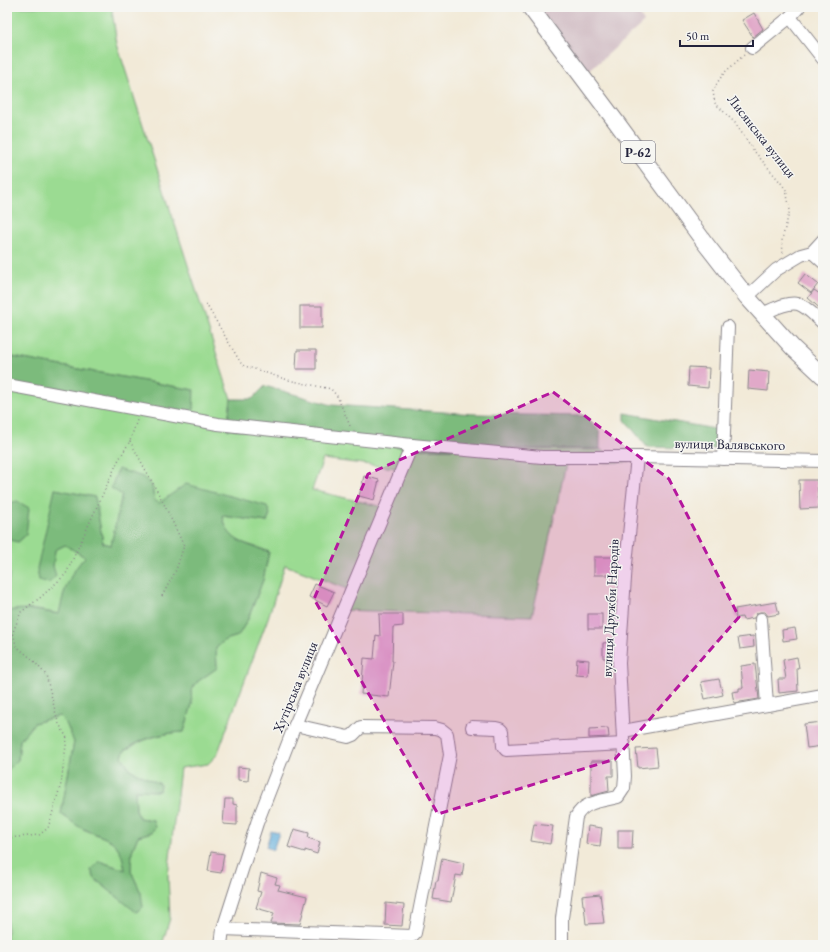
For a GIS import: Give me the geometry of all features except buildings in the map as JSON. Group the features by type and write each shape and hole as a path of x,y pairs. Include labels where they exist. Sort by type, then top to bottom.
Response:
{"main road":[{"name":"Р-62","path":"530,7 705,243 747,297 793,348 823,376"}],"street":[{"path":"752,48 790,17 799,7"},
{"path":"790,17 823,59"},
{"path":"747,297 776,270 801,256 812,252 823,240"},
{"path":"812,252 823,262"},
{"path":"762,314 780,305 798,304 823,323"},
{"path":"723,459 728,327"},
{"name":"вулиця Валявського","path":"7,385 218,424 412,445 542,457 723,459 823,462"},
{"name":"Хутірська вулиця","path":"221,945 223,929 257,823 294,725 412,445"},
{"name":"вулиця Дружби Народів","path":"562,945 562,918 576,817 580,810 586,805 618,797 622,792 625,776 619,663 626,564 637,458"},
{"path":"761,619 767,705"},
{"path":"623,731 823,695"},
{"path":"223,929 412,936 415,932 450,755 447,734 442,730 435,728 362,727 353,735 348,737 294,725"},
{"path":"472,727 500,729 502,732 503,746 506,750 624,744"}],"path":[{"name":"Лисянська вулиця","path":"752,48 724,73 715,85 713,91 715,103 735,123 754,152 786,190 790,210 782,239 783,256 776,270"},
{"path":"206,304 242,365 288,380 331,389 337,396 356,439"},
{"path":"7,641 13,632 21,612 41,597 66,574 118,461 130,441 140,410"},
{"path":"130,441 164,504 184,546 176,570 161,598"},
{"path":"7,838 39,835 48,828 61,784 66,738 58,722 46,675 33,660 16,646 13,632"}],"highlighted area":[{"path":"553,392 669,479 739,617 615,759 438,814 314,599 368,474"}],"shaded area":[{"path":"538,7 635,7 644,22 586,74"}],"green space":[{"path":"7,7 113,7 112,11 117,44 231,399 227,429 422,449 600,449 630,462 566,464 532,616 339,610 347,589 285,565 268,618 217,755 208,764 180,768 168,876 170,918 162,945 7,945 7,771 18,760 20,740 34,723 59,716 66,723 74,742 61,814 83,829 113,841 122,854 125,870 99,861 91,870 95,879 137,912 141,893 131,871 132,851 138,836 152,832 153,820 139,818 136,810 135,790 159,791 160,784 131,770 122,757 124,751 152,737 184,732 192,704 191,691 197,682 217,668 216,648 225,640 238,636 248,619 263,580 269,552 246,544 234,537 225,525 223,516 267,522 159,503 154,500 152,486 122,494 111,545 103,543 95,497 55,489 53,566 55,550 65,545 85,557 79,563 71,577 59,614 25,609 7,612 7,586 10,574 7,572 7,531 10,540 18,542 26,535 7,510 7,389 194,390 7,356","holes":["323,459 395,468 389,494 383,507 312,490"]},
{"path":"7,356 194,390 193,413 184,422 7,389"},
{"path":"265,386 332,405 476,414 586,416 600,432 600,449 422,449 227,429 231,399 252,399"},
{"path":"625,413 726,431 725,449 647,447 625,420"},
{"path":"118,469 143,477 152,486 154,500 159,503 186,484 267,506 270,514 267,522 223,516 225,525 234,537 246,544 269,552 263,580 248,619 238,636 225,640 216,648 217,668 197,682 191,691 192,704 184,732 152,737 131,746 124,751 122,757 131,770 160,784 159,791 135,790 136,810 139,818 153,820 155,827 152,832 138,836 132,851 131,871 141,893 143,907 136,912 95,879 91,870 99,861 125,870 123,860 117,846 107,839 78,826 61,814 74,742 66,723 59,716 34,723 20,740 18,760 7,771 7,612 25,609 59,614 71,577 85,557 65,545 55,550 53,566 56,576 49,583 39,580 37,569 55,489 95,497 103,543 111,545 122,495 111,488"},
{"path":"17,501 29,508 26,535 18,542 10,540 7,531 7,504"}],"water":[{"path":"271,831 279,833 273,850 266,847"}]}
